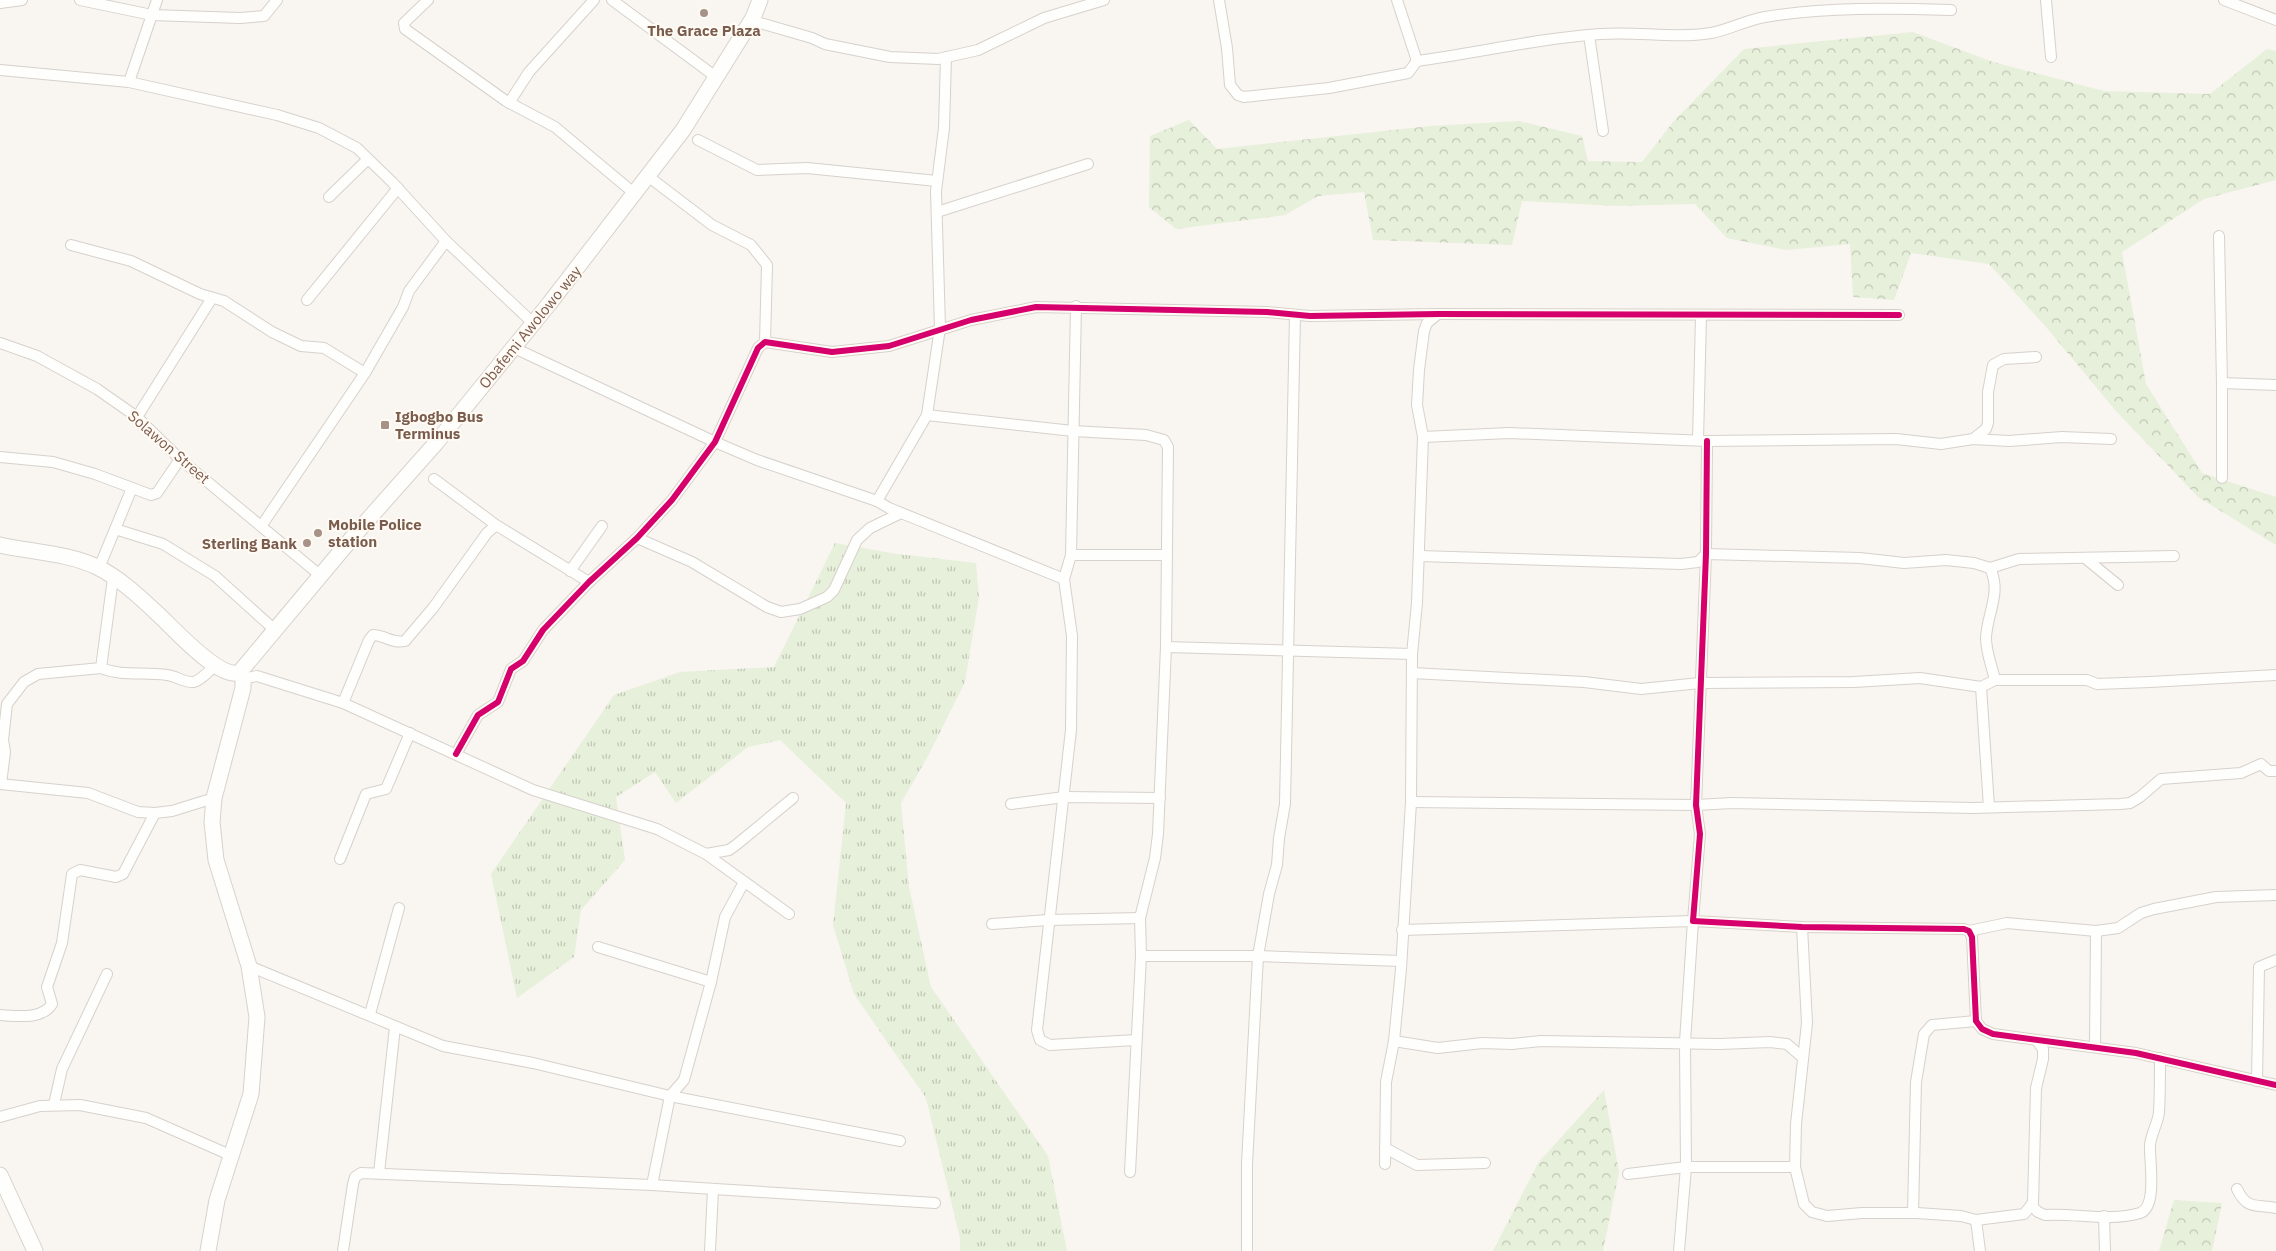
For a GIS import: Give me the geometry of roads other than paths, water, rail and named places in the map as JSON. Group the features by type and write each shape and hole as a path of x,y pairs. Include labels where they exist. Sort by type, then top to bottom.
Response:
{"main road":[{"name":"Obafemi Awolowo way","path":"242,675 276,630 357,532 436,443 649,177 683,130 753,18 760,0"},
{"path":"0,546 71,558 99,568 216,665 229,673 242,675 243,688 214,798 212,822 216,860 250,966 257,1017 251,1094 217,1200 208,1251"},
{"path":"2,1183 34,1251"}],"street":[{"path":"0,3 22,0"},
{"path":"80,0 152,15 260,18 268,13 276,0"},
{"path":"129,82 156,0"},
{"path":"428,0 412,13 404,23 405,29 509,103 555,127 635,194"},
{"path":"509,103 534,67 594,0"},
{"path":"612,0 716,77"},
{"path":"753,18 760,24 812,38 825,44 890,58 938,59 978,50 1044,18 1104,0"},
{"path":"1219,0 1227,48 1230,85 1238,95 1244,97 1329,88 1364,82 1408,73 1417,61 1492,47 1589,35 1710,33 1751,20 1780,15 1882,8 1951,10"},
{"path":"1397,0 1417,61"},
{"path":"2046,0 2051,57"},
{"path":"2224,0 2276,20"},
{"path":"1589,35 1604,132"},
{"path":"877,501 928,415 940,328 937,181 944,128 946,58"},
{"path":"0,70 129,82 277,115 318,128 357,148 398,188 446,241 533,323"},
{"path":"698,140 757,170 807,168 937,181"},
{"path":"329,197 368,159"},
{"path":"937,212 1088,164"},
{"path":"456,754 478,715 498,702 512,669 523,661 543,630 589,582 637,538 672,500 715,442 758,348 765,342 767,265 751,245 712,225 649,177"},
{"path":"307,300 398,188"},
{"path":"2219,236 2222,478"},
{"path":"262,525 365,373 403,307 409,291 446,241"},
{"path":"71,245 131,261 212,298 234,305 272,332 301,346 324,348 365,373"},
{"path":"137,417 212,298"},
{"path":"765,342 832,352 889,346 940,328 1036,307 1076,306 1117,310 1267,312 1295,315 1899,315"},
{"path":"1076,306 1071,555 1064,579 1072,636 1071,730 1038,1007 1037,1030 1040,1040 1050,1045 1136,1040"},
{"path":"1385,1164 1386,1082 1394,1041 1412,802 1412,654 1419,556 1423,437 1417,405 1424,331 1428,323 1438,314"},
{"path":"1247,1251 1247,1164 1258,956 1269,894 1277,865 1279,838 1286,804 1295,315"},
{"path":"1679,1251 1686,1168 1685,1042 1700,834 1696,805 1706,554 1702,316"},
{"name":"Solawon Street","path":"0,343 37,356 97,389 137,417 180,458 322,576"},
{"path":"512,347 757,460 877,501 900,513 1064,579"},
{"path":"1973,439 1986,429 1988,423 1988,392 1993,364 2004,359 2036,357"},
{"path":"2222,383 2276,385"},
{"path":"928,415 1072,431 1146,435 1164,440 1168,447 1166,647 1160,798 1155,858 1140,918 1141,956 1130,1172"},
{"path":"1423,437 1509,433 1703,440 1896,439 1942,444 1973,439 2008,441 2062,437 2111,439"},
{"path":"0,457 53,462 96,474 152,495 156,493 180,458"},
{"path":"434,479 496,525 589,582"},
{"path":"99,568 132,488"},
{"path":"637,538 692,562 767,607 782,612 800,609 827,597 834,590 858,540 870,528 900,513"},
{"path":"343,702 369,640 373,636 378,636 392,642 405,641 433,608 487,533 496,525"},
{"path":"570,571 602,526"},
{"path":"115,529 163,544 215,576 276,630"},
{"path":"1419,556 1688,564 1698,562 1706,554 1860,558 1904,563 1946,560 1974,563 1990,568 2019,559 2174,556"},
{"path":"1071,555 1167,555"},
{"path":"2085,558 2118,585"},
{"path":"1990,568 1995,578 1995,593 1986,635 1986,651 1995,680"},
{"path":"101,668 113,578"},
{"path":"1166,647 1412,654"},
{"path":"214,798 172,811 155,813 133,810 88,793 0,784 5,752 6,704 19,687 38,674 101,668 112,673 169,675 188,682 196,682 216,665"},
{"path":"1412,673 1584,682 1641,689 1700,683 1854,682 1920,678 1981,687 1995,680 2086,680 2097,684 2276,675"},
{"path":"242,675 257,676 343,702 532,790 657,829 706,854 789,914"},
{"path":"1981,687 1989,807"},
{"path":"340,859 366,794 386,789 410,733"},
{"path":"1412,802 1696,805 1732,803 1989,807 2120,804 2130,803 2140,798 2161,779 2241,773 2261,764 2269,771 2276,771"},
{"path":"1011,804 1064,797 1160,798"},
{"path":"706,854 729,850 793,798"},
{"path":"0,1015 42,1014 48,1010 52,1004 47,987 48,977 62,943 72,874 80,870 116,877 123,874 155,813"},
{"path":"652,1185 670,1096 684,1080 711,982 725,917 744,882"},
{"path":"1402,930 1693,921 1802,927 1964,929 1969,931 2007,923 2096,931 2118,928 2141,913 2154,909 2224,896 2276,894"},
{"path":"370,1014 399,908"},
{"path":"992,924 1048,920 1140,918"},
{"path":"1802,927 1807,1023 1802,1057 1795,1167 1804,1204 1812,1212 1827,1216 1913,1213 1961,1216 1976,1220 2024,1214 2032,1205 2036,1088 2043,1059 2043,1049 2038,1041"},
{"path":"1969,931 1972,937 1976,1021 1982,1029 1993,1034 2160,1058 2276,1085"},
{"path":"2094,1047 2096,931"},
{"path":"598,946 711,982"},
{"path":"1141,956 1258,956 1401,960"},
{"path":"2257,1081 2259,967 2276,960"},
{"path":"250,966 370,1014 442,1046 533,1063 670,1096 900,1141"},
{"path":"54,1104 62,1069 107,974"},
{"path":"1913,1213 1916,1082 1924,1034 1932,1024 1976,1021"},
{"path":"379,1173 396,1027"},
{"path":"1394,1041 1438,1048 1482,1043 1512,1044 1541,1041 1720,1044 1770,1042 1787,1044 1802,1057"},
{"path":"2032,1205 2038,1212 2045,1215 2104,1216 2141,1213 2149,1204 2152,1176 2150,1144 2159,1113 2160,1058"},
{"path":"0,1117 40,1106 54,1104 80,1105 146,1118 230,1155"},
{"path":"1384,1148 1417,1165 1485,1163"},
{"path":"1628,1174 1686,1168 1795,1167"},
{"path":"343,1251 355,1177 361,1173 652,1185 935,1203"},
{"path":"2237,1189 2243,1202 2247,1204 2276,1208"},
{"path":"710,1251 713,1190"},
{"path":"2104,1216 2105,1251"},
{"path":"1976,1220 1980,1251"}],"place":[{"name":"The Grace Plaza","path":"704,13"},
{"name":"Igbogbo Bus Terminus","path":"385,425"},
{"name":"Mobile Police station","path":"318,533"},
{"name":"Sterling Bank","path":"307,543"}]}
